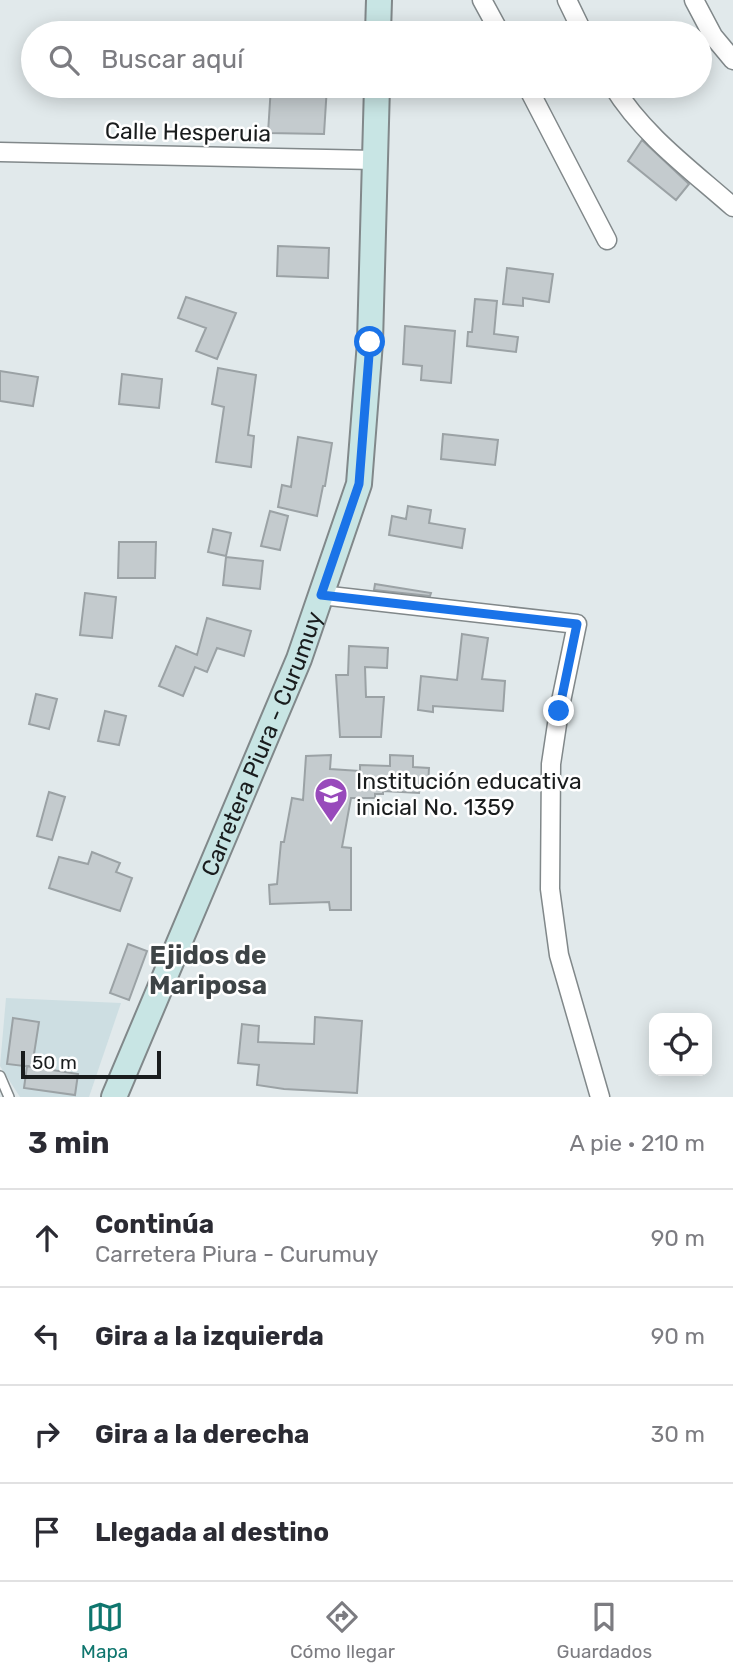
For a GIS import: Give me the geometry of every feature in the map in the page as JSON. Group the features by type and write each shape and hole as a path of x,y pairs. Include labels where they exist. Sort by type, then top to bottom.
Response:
{"main road":[{"path":"378,21 379,0"},
{"name":"Carretera Piura - Curumuy","path":"114,1097 299,659 359,484 370,342 377,98"}],"street":[{"path":"482,0 493,21"},
{"path":"567,0 577,21"},
{"path":"694,0 705,21"},
{"path":"712,34 733,60"},
{"path":"533,98 607,240"},
{"path":"620,98 646,129 733,207"},
{"name":"Calle Hesperuia","path":"0,152 375,160"},
{"path":"321,595 577,624 551,764 550,889 559,955 600,1097"}],"lane":[{"path":"0,1076 9,1097"}],"shaded area":[{"path":"6,998 121,1003 89,1097 20,1097 0,1066"}],"building":[{"path":"270,98 326,98 324,134 268,133"},
{"path":"642,140 689,184 676,200 628,161"},
{"path":"278,246 329,248 328,278 277,276"},
{"path":"507,268 553,274 549,302 523,298 523,306 503,304"},
{"path":"186,297 236,313 217,359 196,351 206,328 178,318"},
{"path":"475,299 497,301 494,334 518,337 516,352 467,346 468,332 472,332"},
{"path":"405,326 455,331 451,383 421,380 422,366 403,364"},
{"path":"218,368 256,375 248,435 254,436 251,467 216,462 224,407 212,404"},
{"path":"0,371 38,377 33,406 0,401"},
{"path":"122,374 162,379 159,408 119,404"},
{"path":"443,434 498,440 495,465 441,459"},
{"path":"298,437 332,443 317,516 278,507 282,485 291,487"},
{"path":"408,506 431,510 429,523 465,529 462,548 389,535 392,516 406,519"},
{"path":"270,511 288,516 280,550 261,546"},
{"path":"213,529 231,533 226,556 208,552"},
{"path":"119,542 156,542 155,578 118,578"},
{"path":"226,557 263,561 260,589 223,585"},
{"path":"375,584 431,593 430,596 374,590"},
{"path":"85,593 116,597 112,638 80,635"},
{"path":"207,618 251,631 244,656 217,648 207,672 195,667 183,696 159,686 176,646 197,655"},
{"path":"462,634 488,638 482,679 505,681 503,711 433,706 433,712 418,710 421,676 457,680"},
{"path":"349,646 388,648 387,668 365,667 366,697 384,697 381,737 340,737 336,675 348,675"},
{"path":"36,694 57,699 49,729 29,724"},
{"path":"105,711 126,716 119,745 98,741"},
{"path":"331,755 330,769 360,771 360,765 390,766 390,755 413,756 413,767 429,768 428,786 420,786 419,793 383,791 383,794 375,794 375,798 351,798 342,847 351,848 351,910 330,910 329,902 270,904 269,885 277,884 281,842 284,842 292,798 303,800 306,756"},
{"path":"49,792 65,797 52,840 37,836"},
{"path":"92,852 120,863 116,872 132,878 120,911 49,888 59,857 88,864"},
{"path":"128,944 147,951 129,1000 110,993"},
{"path":"315,1017 362,1021 357,1093 257,1085 259,1065 238,1063 242,1024 259,1026 258,1042 314,1044"},
{"path":"13,1018 39,1022 32,1067 7,1064"},
{"path":"27,1066 78,1074 75,1095 24,1088"}],"place":[{"name":"Institución educativa inicial No. 1359","path":"331,824"}],"district":[{"name":"Ejidos de Mariposa","path":"208,970"}],"route":[{"path":"370,342 359,484 321,595 577,624 559,711"}]}
